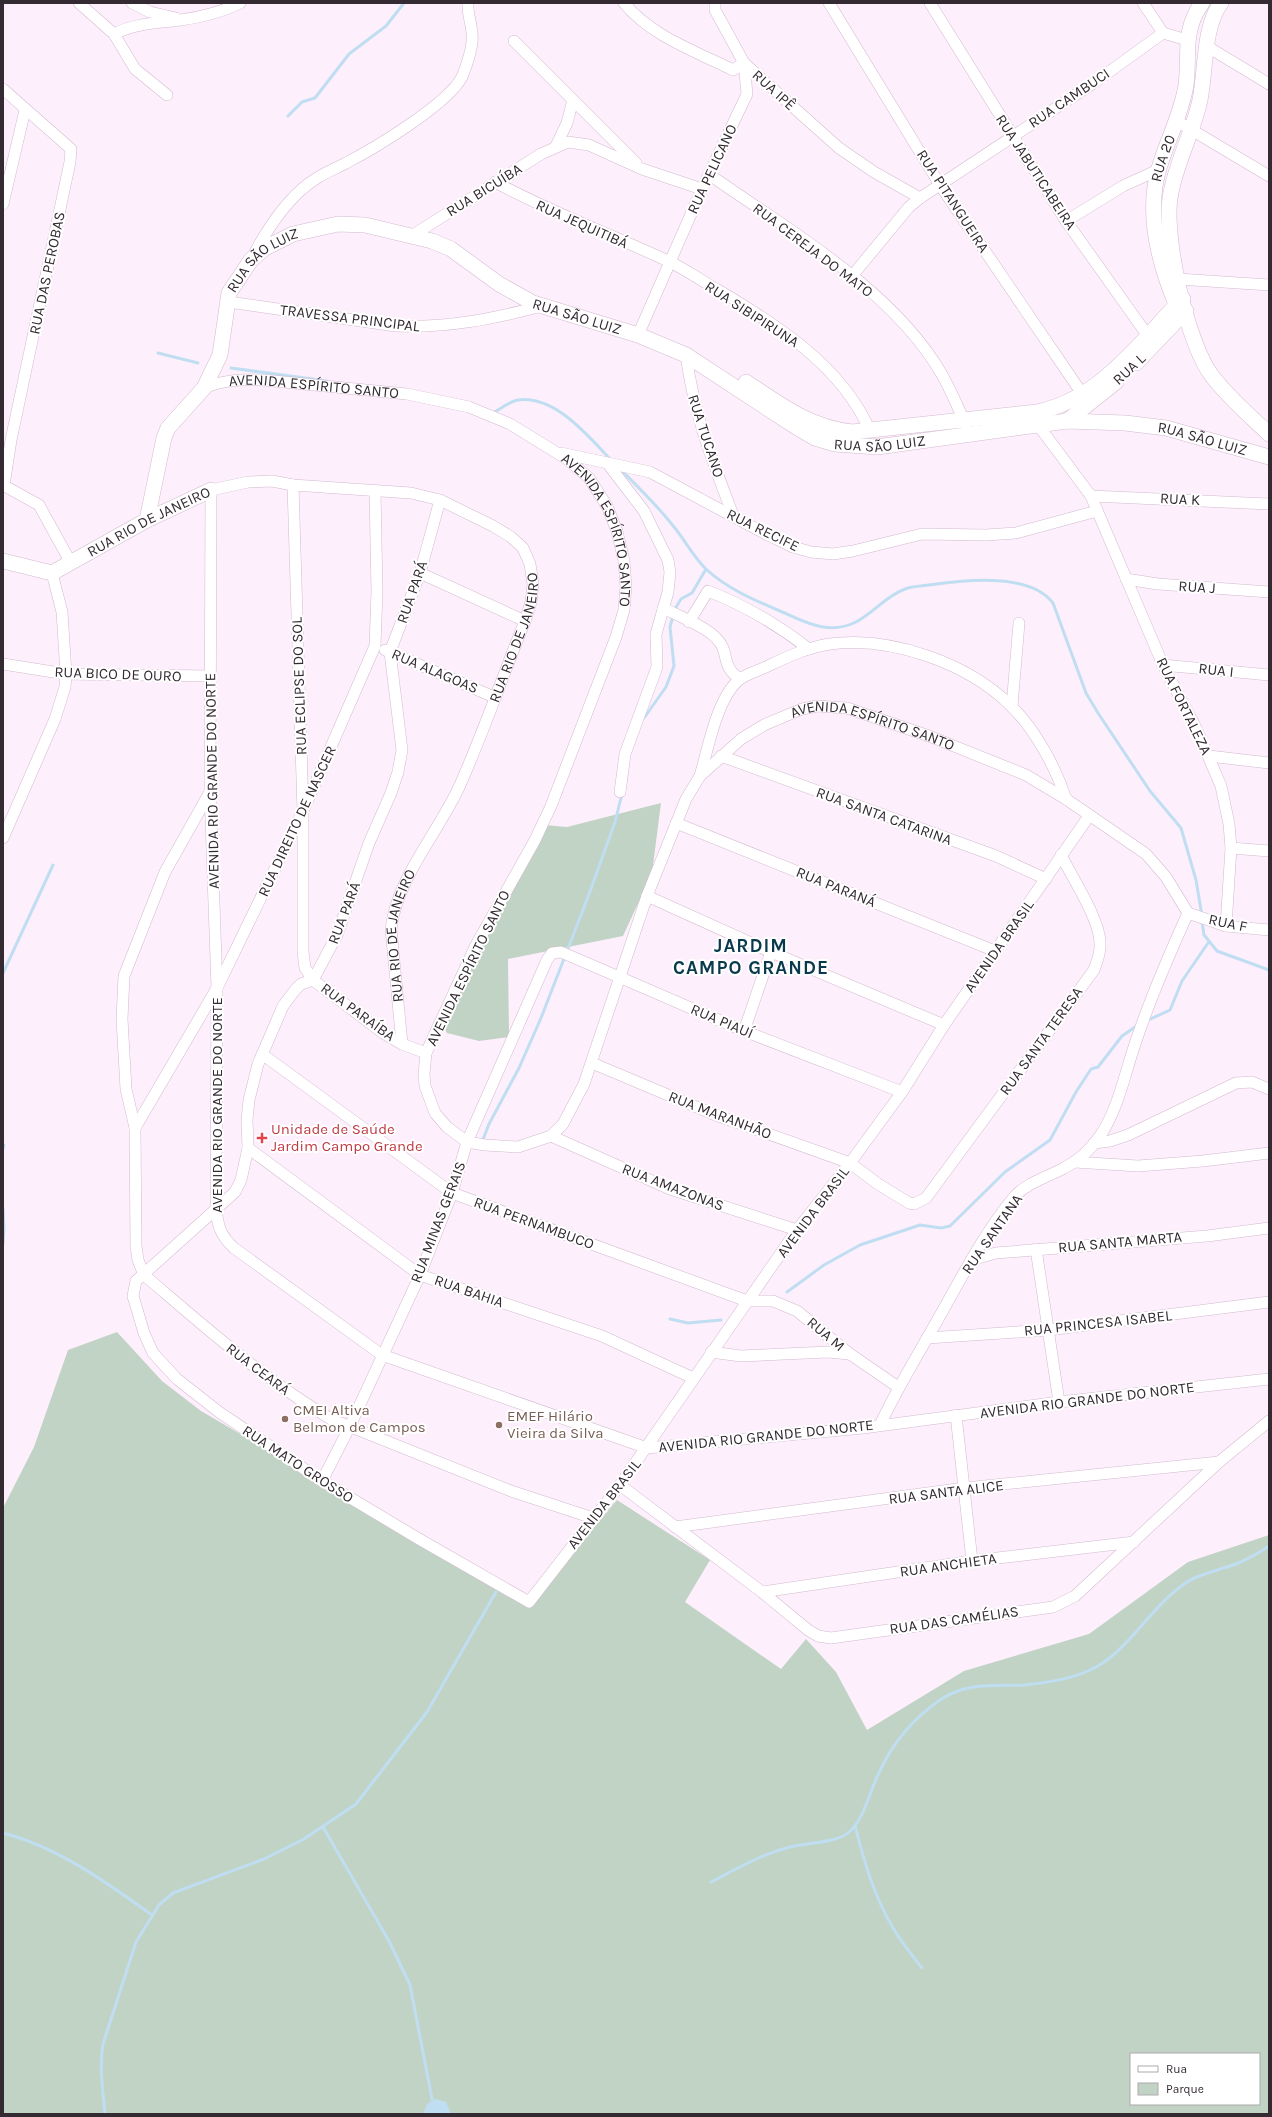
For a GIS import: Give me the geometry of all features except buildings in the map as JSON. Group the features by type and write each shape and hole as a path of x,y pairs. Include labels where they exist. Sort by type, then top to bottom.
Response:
{"street":[{"path":"79,3 114,34 135,69 167,95"},
{"path":"132,3 150,12 183,20"},
{"path":"114,34 133,26 183,20 228,9 240,3"},
{"path":"251,260 263,236 282,210 300,191 316,178 377,146 433,107 451,92 461,78 472,41 467,13 468,3"},
{"name":"RUA IPÊ","path":"624,3 634,15 660,34 733,70 744,63 839,148 874,172 920,198"},
{"name":"RUA PELICANO","path":"639,331 702,189 710,175 747,94 744,63 715,10 715,3"},
{"name":"RUA PITANGUEIRA","path":"829,3 940,185 1084,395"},
{"name":"RUA JABUTICABEIRA","path":"930,3 1012,137 1066,221 1148,336"},
{"path":"1143,3 1163,33 1187,40"},
{"name":"RUA 20","path":"1202,3 1192,21 1187,40 1186,85 1158,170 1153,201 1153,220 1164,270 1182,305 1200,357 1211,375 1269,434"},
{"name":"RUA 20","path":"1182,305 1169,228 1169,206 1174,177 1200,100 1210,23 1221,3"},
{"name":"RUA CAMBUCI","path":"852,276 910,207 920,198 1012,137 1163,33"},
{"path":"514,41 642,169"},
{"path":"1208,47 1269,84"},
{"name":"RUA DAS PEROBAS","path":"3,89 71,149 70,162 7,439 3,485"},
{"path":"556,146 567,123 573,100"},
{"path":"3,204 25,110"},
{"path":"1175,120 1269,176"},
{"path":"556,146 568,142 589,145 642,169 702,189"},
{"name":"RUA BICUÍBA","path":"413,235 495,182 556,146"},
{"path":"1066,221 1123,186 1158,170"},
{"name":"RUA CEREJA DO MATO","path":"710,175 852,276 895,315 926,352 941,373 970,435"},
{"name":"RUA JEQUITIBÁ","path":"495,182 568,219 670,262"},
{"name":"RUA SÃO LUIZ","path":"204,388 220,354 229,302 229,293 251,260 277,240 316,228 338,224 365,225 413,235 432,241 451,249 499,284 542,306 675,339 702,353 806,419 831,430 852,432 870,431 1037,412 1066,404 1084,395 1106,378 1182,305"},
{"name":"RUA SIBIPIRUNA","path":"670,262 755,312 806,348 847,393 866,420 870,431"},
{"path":"1178,279 1269,285"},
{"name":"TRAVESSA PRINCIPAL","path":"229,302 396,326 422,327 452,326 493,319 542,306"},
{"name":"RUA L","path":"1066,422 1092,403 1123,376 1182,305"},
{"name":"RUA SÃO LUIZ","path":"639,331 686,355 815,438 835,444 877,447 1066,422 1125,423 1166,428 1269,457"},
{"name":"RUA TUCANO","path":"686,355 689,382 699,424 733,515"},
{"name":"AVENIDA ESPÍRITO SANTO","path":"147,520 164,438 168,428 204,388 220,382 241,379 407,394 442,400 490,415 510,424 555,451 589,478 606,506 617,532 624,561 626,587 624,610 616,637 551,806 535,840 475,947 426,1053 425,1086 435,1113 447,1127 467,1142 485,1146 518,1147 551,1136 563,1124 575,1102 592,1063 647,896 686,799 700,776 721,756 741,739 783,716 817,706 847,708 929,736 1026,775 1066,799 1146,854 1166,877 1188,913"},
{"path":"1038,425 1091,496"},
{"name":"RUA RECIFE","path":"555,451 608,464 630,466 650,472 700,500 733,515 794,547 811,552 833,554 882,545 911,535 922,534 1016,534 1097,511"},
{"path":"608,464 644,511 668,560 670,572 668,592 656,634 656,668 626,754 620,792"},
{"name":"RUA RIO DE JANEIRO","path":"52,572 147,520 211,490 248,482 272,481 293,485 411,492 440,500 493,526 511,537 523,548 530,564 532,584 531,602 525,621 460,784 447,812 403,888 394,911 392,929 402,1044"},
{"path":"3,485 39,505 70,563"},
{"name":"RUA ECLIPSE DO SOL","path":"293,485 303,811 303,952 305,968 313,980"},
{"name":"AVENIDA RIO GRANDE DO NORTE","path":"211,490 210,791 217,988 216,1210 218,1227 223,1238 234,1248 382,1355 647,1448 863,1428 1060,1402 1269,1379"},
{"name":"RUA DIREITO DE NASCER","path":"135,1128 217,988 303,811 375,646 378,591 375,491"},
{"name":"RUA K","path":"1091,496 1269,504"},
{"name":"RUA FORTALEZA","path":"1091,496 1163,665 1209,756 1221,786 1231,848 1226,926"},
{"name":"RUA PARÁ","path":"313,980 338,935 369,844 391,793 398,772 402,750 390,652 420,573 440,500"},
{"path":"3,561 52,572 62,612 66,674 65,687 55,719 3,838"},
{"path":"420,573 525,621"},
{"name":"RUA J","path":"1126,579 1158,584 1269,592"},
{"path":"689,622 708,591 736,602 791,634 809,649"},
{"path":"663,608 717,638 724,652 728,668 740,679"},
{"path":"1012,706 1019,623"},
{"path":"700,776 721,707 729,691 740,679 784,658 809,649 830,644 867,643 908,651 962,670 988,686 1012,706 1049,758 1060,781 1066,799"},
{"name":"RUA ALAGOAS","path":"375,646 494,696"},
{"name":"RUA BICO DE OURO","path":"3,664 66,674 210,676"},
{"name":"RUA I","path":"1163,665 1269,676"},
{"name":"RUA SANTA CATARINA","path":"721,756 996,856 1046,879"},
{"path":"1209,756 1269,763"},
{"path":"210,791 165,872 124,976 122,1019 126,1089 135,1128 136,1246 138,1260 144,1275 235,1192 240,1180 248,1148 247,1120 249,1100 258,1064 276,1021 291,995 301,984 313,980"},
{"name":"AVENIDA BRASIL","path":"529,1602 620,1485 797,1230 850,1163 902,1092 944,1025 1089,816"},
{"name":"RUA PARANÁ","path":"676,823 995,951"},
{"path":"1231,848 1269,851"},
{"name":"RUA SANTA TERESA","path":"909,1203 914,1204 926,1198 1094,970 1099,956 1100,943 1097,927 1061,855"},
{"path":"647,896 771,952 944,1025"},
{"name":"RUA F","path":"1188,913 1226,926 1269,930"},
{"name":"RUA SANTANA","path":"880,1425 898,1387 971,1260 1006,1208 1024,1188 1075,1162 1094,1143 1108,1124 1137,1039 1166,962 1188,913"},
{"name":"RUA PIAUÍ","path":"546,960 555,951 561,952 620,976 744,1031 902,1092"},
{"path":"744,1031 771,952"},
{"name":"RUA MINAS GERAIS","path":"322,1481 350,1426 420,1275 452,1193 467,1142 546,960"},
{"name":"RUA PARAÍBA","path":"313,980 367,1022 402,1044 426,1053"},
{"name":"RUA PERNAMBUCO","path":"262,1054 452,1193 747,1301"},
{"name":"RUA MARANHÃO","path":"592,1063 713,1114 850,1163 878,1184 909,1203"},
{"path":"1094,1143 1110,1141 1128,1135 1236,1083 1252,1082 1269,1089"},
{"name":"RUA AMAZONAS","path":"551,1136 670,1189 797,1230"},
{"name":"RUA BAHIA","path":"248,1148 420,1275 602,1336 694,1378"},
{"path":"1075,1162 1138,1166 1203,1162 1269,1153"},
{"name":"RUA SANTA MARTA","path":"971,1260 996,1253 1208,1236 1269,1228"},
{"path":"1036,1249 1060,1402"},
{"name":"RUA CEARÁ","path":"144,1275 240,1356 288,1392 331,1419 511,1491 593,1518"},
{"name":"RUA MATO GROSSO","path":"144,1275 136,1281 133,1296 138,1316 153,1353 177,1379 219,1412 322,1481 419,1540 529,1602"},
{"name":"RUA M","path":"747,1301 773,1301 797,1311 850,1354 898,1387"},
{"name":"RUA PRINCESA ISABEL","path":"927,1338 1048,1330 1269,1302"},
{"path":"711,1352 741,1356 828,1352 850,1354"},
{"path":"956,1415 972,1560"},
{"name":"RUA DAS CAMÉLIAS","path":"620,1485 762,1592 808,1630 818,1636 831,1638 1060,1605 1075,1596 1219,1462 1269,1421"},
{"name":"RUA SANTA ALICE","path":"675,1527 965,1488 1219,1462"},
{"name":"RUA ANCHIETA","path":"762,1592 972,1560 1134,1542"}],"green space":[{"path":"661,803 652,873 623,936 508,959 509,1037 479,1041 447,1033 442,1024 469,967 544,825 567,827"},
{"path":"117,1332 162,1381 201,1411 438,1549 529,1606 617,1500 710,1560 685,1602 781,1669 806,1639 836,1672 867,1730 964,1671 1089,1634 1188,1562 1269,1535 1269,2114 3,2114 3,1508 34,1447 68,1350"}],"water":[{"path":"436,2099 446,2102 451,2114 423,2114 427,2104"}],"waterway":[{"path":"288,116 302,102 315,98 349,54 386,26 404,3"},
{"path":"158,353 198,363"},
{"path":"231,368 327,381"},
{"path":"493,413 508,403 518,400 532,400 545,404 558,410 570,419 611,460"},
{"path":"620,469 648,497 678,532 698,560 715,577 751,598 812,624 823,627 837,628 848,625 859,621 885,600 895,594 905,589 914,587 959,581 995,580 1028,586 1042,593 1053,603 1086,693 1150,791 1181,828 1196,880 1202,916"},
{"path":"644,718 666,687 674,666 670,627 675,609 681,599 692,593 706,569"},
{"path":"482,1142 489,1124 519,1068 541,1018 588,897 615,822 622,794"},
{"path":"3,973 53,865"},
{"path":"1202,921 1204,935 1217,951 1269,970"},
{"path":"1146,1021 1170,1010 1182,981 1208,943"},
{"path":"787,1292 824,1265 860,1245 920,1225 941,1228 950,1226 1005,1172 1050,1140 1076,1092 1091,1069 1098,1067 1122,1036 1138,1025"},
{"path":"3,1149 4,1145"},
{"path":"3,1208 3,1245"},
{"path":"670,1319 688,1323 721,1320"},
{"path":"711,1882 746,1864 782,1849 835,1839 849,1832 859,1820 883,1765 896,1743 922,1714 943,1698 963,1689 973,1687 992,1685 1024,1685 1056,1681 1088,1671 1115,1653 1174,1592 1187,1582 1204,1574 1240,1562 1269,1546"},
{"path":"105,2114 101,2070 103,2044 136,1942 159,1905 173,1893 264,1859 304,1839 356,1804 427,1712 496,1592"},
{"path":"855,1826 866,1865 886,1916 896,1933 922,1968"},
{"path":"323,1827 389,1941 410,1985 433,2104"},
{"path":"3,1833 43,1847 81,1867 152,1915"}],"place":[{"name":"Unidade de Saúde Jardim Campo Grande","path":"262,1138"},
{"name":"CMEI Altiva Belmon de Campos","path":"285,1419"},
{"name":"EMEF Hilário Vieira da Silva","path":"499,1425"}],"district":[{"name":"JARDIM CAMPO GRANDE","path":"751,956"}]}
